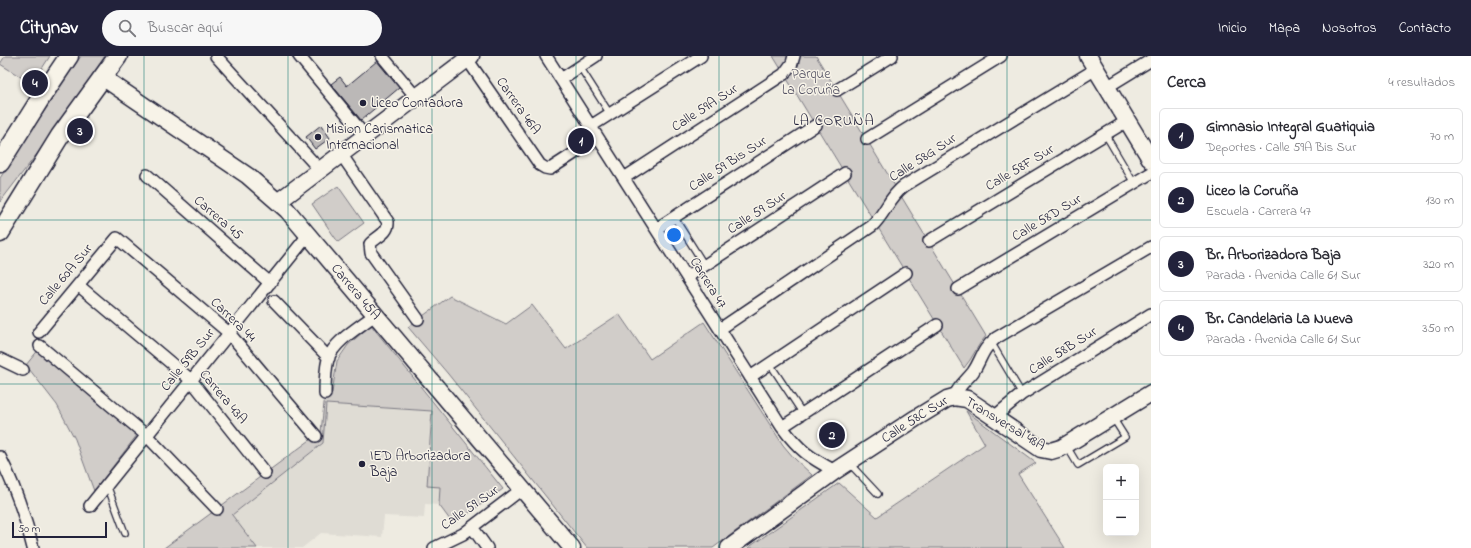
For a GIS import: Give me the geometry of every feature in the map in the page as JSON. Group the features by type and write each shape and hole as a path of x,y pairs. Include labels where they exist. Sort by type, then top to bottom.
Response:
{"main road":[{"path":"0,234 46,159 118,56"},
{"path":"0,163 69,57"}],"street":[{"path":"216,56 320,170"},
{"path":"299,56 365,136"},
{"path":"382,56 416,97"},
{"name":"Carrera 47","path":"546,56 782,427 800,449 808,456 835,471"},
{"path":"561,79 596,56"},
{"path":"591,126 701,56"},
{"name":"Calle 59A Sur","path":"624,178 784,74 792,63 794,56"},
{"path":"837,90 892,56"},
{"path":"867,139 1001,56"},
{"path":"279,201 467,57"},
{"name":"Carrera 46A","path":"467,57 540,165 550,169 598,138"},
{"path":"1107,87 1151,60"},
{"path":"1092,62 1151,160"},
{"name":"Calle 58G Sur","path":"720,329 872,226 881,216 893,196 904,186 1092,62"},
{"name":"Carrera 45A","path":"102,77 248,176 279,201 309,234 572,548"},
{"name":"Calle 58F Sur","path":"929,241 1127,121"},
{"name":"Calle 59 Bis Sur","path":"656,229 816,125"},
{"path":"341,154 388,222 386,230 370,244 371,253 418,319"},
{"name":"Calle 59 Sur","path":"687,278 845,173"},
{"name":"Calle 58D Sur","path":"958,289 1151,173"},
{"name":"Carrera 45","path":"147,175 270,283"},
{"name":"Calle 59B Sur","path":"90,506 309,234"},
{"name":"Calle 60A Sur","path":"39,332 117,238"},
{"name":"Carrera 44","path":"117,238 229,333 316,436"},
{"name":"Calle 58C Sur","path":"728,548 835,471 939,403 954,397 960,386 975,370 982,353 990,342 1151,247"},
{"path":"750,377 906,273"},
{"name":"Carrera 43A","path":"78,285 190,380 265,473"},
{"path":"274,301 329,358"},
{"path":"325,394 325,378 329,358 340,342 376,314"},
{"name":"Calle 58B Sur","path":"994,417 1022,394 1151,314"},
{"path":"782,427 937,324"},
{"path":"40,346 146,435 217,509"},
{"path":"0,359 23,370"},
{"path":"1061,448 1151,393"},
{"name":"Transversal 48A","path":"954,397 967,399 1041,449 1046,451 1061,448"},
{"path":"0,457 11,480 26,519 34,548"},
{"name":"Calle 59 Sur","path":"434,548 464,534 522,489"},
{"path":"472,528 487,548"}],"lane":[{"path":"580,67 610,114"},
{"path":"1105,134 1134,183"},
{"path":"674,218 704,266"},
{"path":"990,342 1022,394"},
{"path":"770,364 802,414"},
{"path":"1061,448 1078,465 1125,437 1112,417"},
{"path":"849,462 878,494"},
{"path":"107,485 125,533"}],"shaded area":[{"name":"IED Arborizadora Baja","path":"326,404 432,411 427,485 441,486 439,505 425,504 424,518 384,516 382,537 321,533 302,548 257,548 231,515 323,443"}],"green space":[{"path":"5,56 50,56 32,84 0,64"},
{"path":"81,56 105,56 40,150 0,202 0,178"},
{"name":"Parque La Coruña","path":"773,56 816,56 986,336 964,368"},
{"path":"338,186 364,223 338,242 312,204"},
{"path":"450,296 506,324 532,305 566,349 619,314 650,359 704,322 783,445 812,475 713,548 587,548 448,374 408,327"},
{"path":"371,325 503,489 453,524 439,505 440,487 427,486 432,411 326,404 323,443 232,515 257,548 164,548 321,432 325,394 332,393 337,361 348,345"},
{"path":"44,343 144,426 94,491 75,439 57,405 26,365"},
{"path":"966,411 1036,463 1018,474 1065,548 748,548 839,483 877,517 985,444"}],"building":[{"name":"Liceo Contadora","path":"377,61 399,88 361,120 331,84 340,77 347,86"},
{"name":"Mision Carismatica Internacional","path":"321,125 330,138 315,149 306,137"},
{"path":"585,130 588,136 572,146 568,141"}],"place":[{"name":"Br. Candelaria La Nueva","path":"35,83"},
{"name":"Liceo Contadora","path":"363,103"},
{"name":"Br. Arborizadora Baja","path":"80,131"},
{"name":"Mision Carismatica Internacional","path":"318,137"},
{"name":"Gimnasio Integral Guatiquia","path":"581,141"},
{"name":"Liceo la Coruña","path":"832,435"},
{"name":"IED Arborizadora Baja","path":"362,464"}],"district":[{"name":"LA CORUÑA","path":"834,121"}]}
